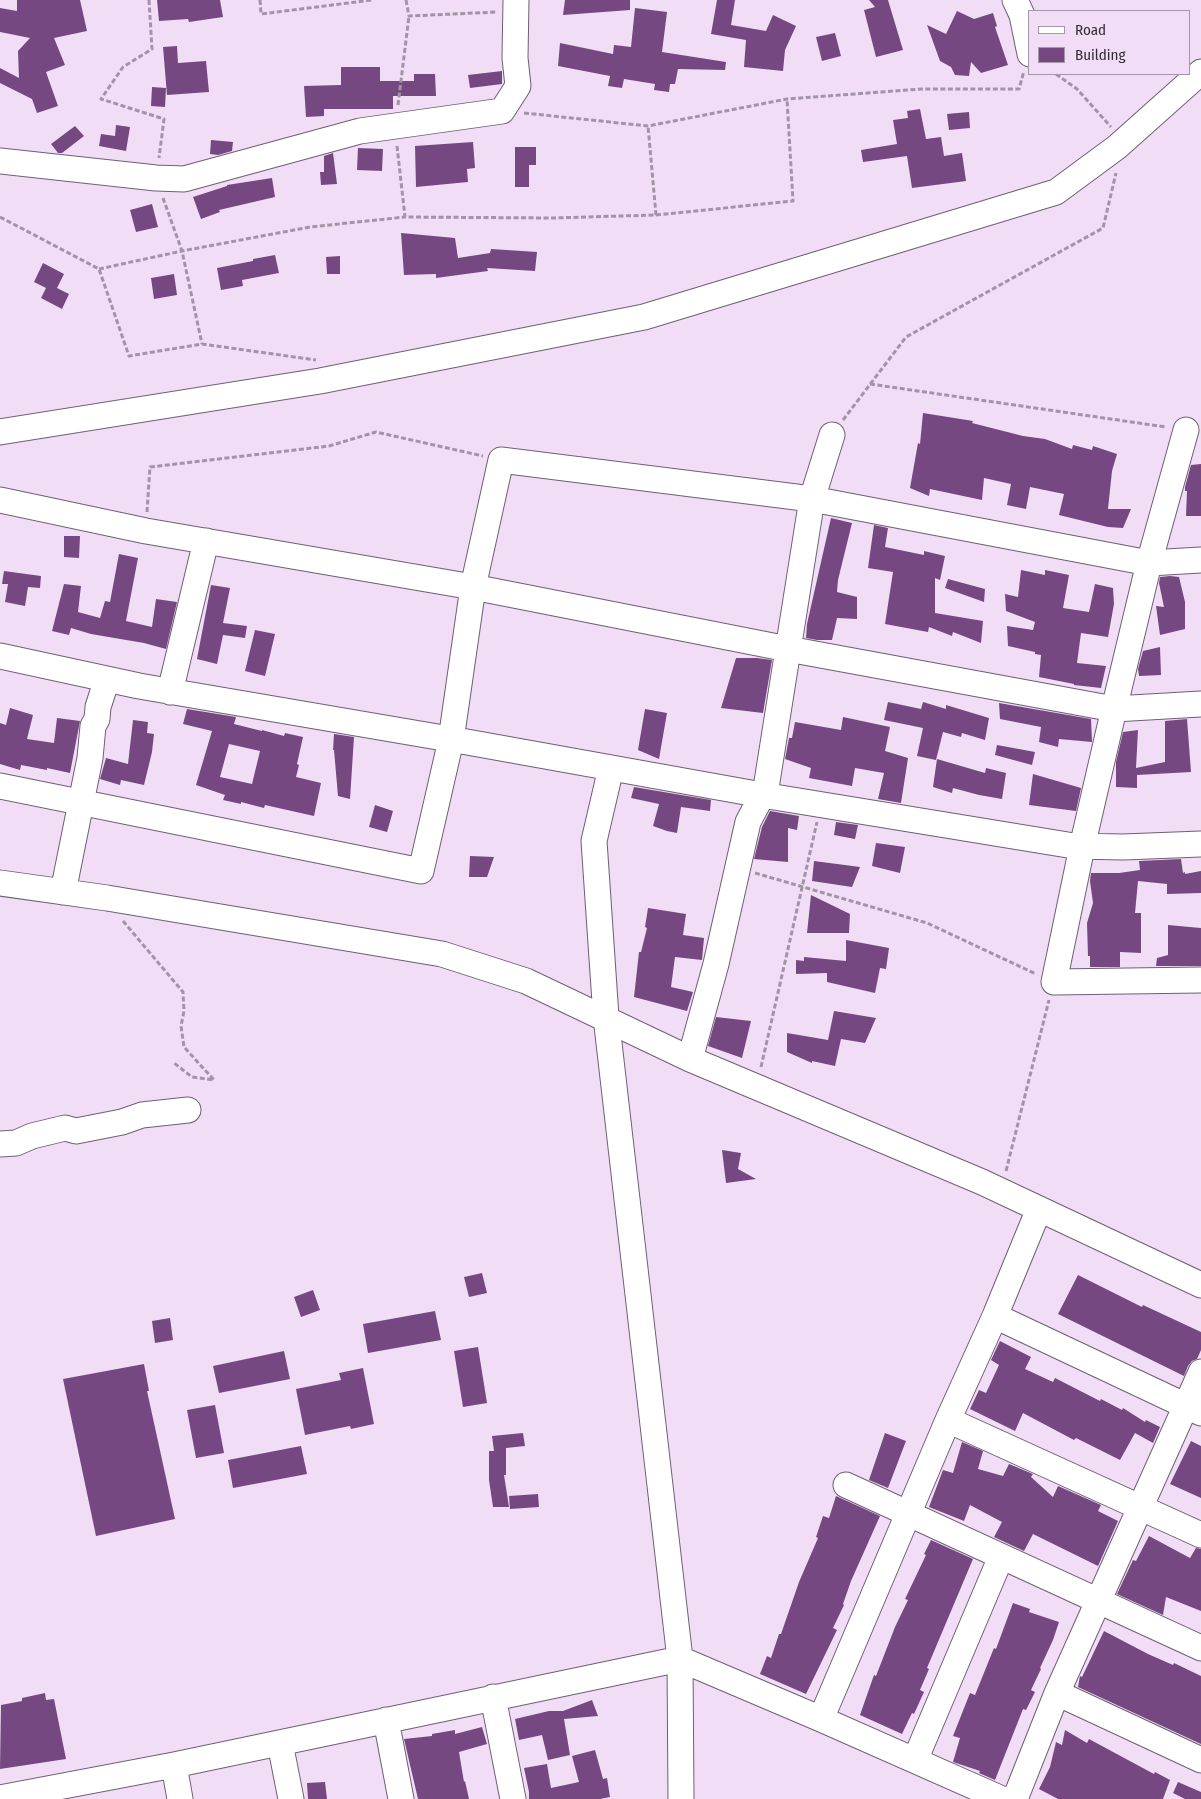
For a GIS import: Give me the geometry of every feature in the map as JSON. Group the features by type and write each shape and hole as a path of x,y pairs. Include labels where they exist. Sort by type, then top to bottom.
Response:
{"street":[{"path":"1015,0 1022,15 1028,44"},
{"path":"0,161 184,180 360,131 502,111 518,86 515,58 515,5"},
{"path":"0,432 320,381 644,317 1056,192 1124,142 1201,72"},
{"path":"1186,430 1149,563 1114,709 1082,847 1054,982 1201,980"},
{"path":"690,1059 716,964 748,822 766,788 812,499 832,435"},
{"path":"0,786 421,871 451,740 473,587 501,460 812,499 1149,563 1201,560"},
{"path":"0,500 146,531 473,587 788,649 1114,709 1201,704"},
{"path":"170,692 206,541"},
{"path":"0,656 170,692 762,795 1082,847 1201,844"},
{"path":"63,892 90,758 93,726 97,719 98,707 107,680"},
{"path":"611,768 594,841 606,1017 680,1658 681,1799"},
{"path":"2,888 63,892 107,898 442,954 526,981 606,1017 690,1059 1001,1191 1201,1285"},
{"path":"0,1144 16,1142 65,1128 76,1131 142,1116 188,1110"},
{"path":"821,1719 948,1420 995,1316 1039,1209"},
{"path":"995,1316 1193,1409"},
{"path":"1015,1799 1057,1693 1139,1507 1193,1409 1201,1372"},
{"path":"948,1420 1201,1535"},
{"path":"846,1485 1201,1648"},
{"path":"915,1760 1001,1556"},
{"path":"0,1798 174,1765 680,1658 1002,1799"},
{"path":"1057,1693 1201,1760"},
{"path":"493,1697 513,1799"},
{"path":"386,1720 401,1799"},
{"path":"280,1742 291,1799"},
{"path":"174,1765 180,1799"}],"path":[{"path":"260,0 261,14 372,0"},
{"path":"405,217 395,127 409,16 406,0"},
{"path":"409,16 515,5"},
{"path":"502,111 648,126 787,98 921,89 1019,88 1028,60"},
{"path":"832,435 906,337 1103,228 1124,142 1077,89 1057,75"},
{"path":"0,217 98,269 310,227 405,217 552,218 656,215 793,201 787,98"},
{"path":"648,126 656,215"},
{"path":"98,269 129,356 202,344 321,361"},
{"path":"870,384 1186,430"},
{"path":"146,531 150,467 329,446 376,432 501,460"},
{"path":"756,1086 821,805"},
{"path":"738,868 927,923 1054,982 1001,1191"},
{"path":"107,898 159,965 183,992 184,1011 181,1026 184,1047 214,1080 192,1077 174,1063"}],"building":[{"path":"17,0 80,0 87,31 54,38 65,65 46,72 58,106 37,113 32,99 0,83 0,68 19,78 18,51 30,38 0,32 0,8 17,11"},
{"path":"157,0 220,0 223,17 189,22 188,19 159,21"},
{"path":"565,0 630,0 630,10 563,15"},
{"path":"717,0 735,0 731,25 766,31 773,15 796,26 785,50 783,71 744,67 746,40 711,34"},
{"path":"869,0 888,0 903,50 876,57 864,10 875,7"},
{"path":"635,8 667,12 662,52 726,62 725,70 678,69 675,84 670,84 669,92 654,90 655,84 624,79 622,88 608,86 610,76 558,66 560,43 613,54 614,45 631,47"},
{"path":"957,11 974,19 993,13 997,26 995,27 1008,65 981,73 971,62 969,76 955,75 951,67 940,61 927,25 946,34"},
{"path":"835,33 841,56 822,61 816,37"},
{"path":"177,46 178,63 206,61 209,92 167,95 163,47"},
{"path":"341,67 380,67 380,81 414,81 414,74 435,74 436,96 393,96 393,109 324,109 324,116 306,117 304,86 341,85"},
{"path":"502,71 502,84 470,88 468,75"},
{"path":"152,87 166,88 165,107 151,106"},
{"path":"920,109 926,139 941,137 944,156 962,153 966,181 912,188 907,156 863,162 861,150 897,144 893,120 908,118 907,111"},
{"path":"969,112 970,128 949,130 947,114"},
{"path":"116,125 130,127 126,151 99,146 101,134 115,136"},
{"path":"75,126 84,136 62,153 58,153 51,144"},
{"path":"211,140 233,142 232,151 218,155 210,154"},
{"path":"473,142 475,168 467,169 468,182 416,187 415,146"},
{"path":"515,147 536,147 536,165 529,165 529,187 515,187"},
{"path":"358,148 383,149 382,171 357,170"},
{"path":"333,153 337,184 321,185 320,172 324,172 324,156"},
{"path":"272,178 275,197 219,210 220,212 201,219 193,197 227,185"},
{"path":"152,204 158,227 136,232 130,210"},
{"path":"401,233 455,238 458,258 490,253 491,249 537,252 535,271 487,268 488,271 436,278 436,274 404,275"},
{"path":"275,255 279,273 242,280 243,286 221,290 217,268"},
{"path":"340,256 340,274 327,274 326,257"},
{"path":"43,263 64,274 57,288 69,294 62,309 41,298 46,288 34,282"},
{"path":"174,274 177,295 154,299 151,278"},
{"path":"923,413 973,421 972,423 1023,436 1045,439 1072,449 1073,445 1092,450 1093,446 1117,454 1112,471 1108,509 1131,509 1123,528 1108,527 1059,515 1064,494 1030,487 1026,509 1007,505 1011,484 984,478 982,500 930,489 929,496 910,488 918,443 920,444"},
{"path":"1201,464 1201,516 1186,516 1187,491 1185,491 1185,487 1191,465"},
{"path":"831,518 852,523 838,580 837,592 857,597 857,619 837,618 832,640 817,640 806,638 807,624"},
{"path":"874,525 888,528 885,547 924,555 924,551 945,556 940,580 935,578 935,613 983,621 981,643 953,632 952,636 929,627 928,632 885,624 893,572 868,568"},
{"path":"64,536 80,536 79,558 64,557"},
{"path":"119,554 138,558 126,621 152,627 156,599 177,602 166,649 144,643 91,634 71,628 69,635 52,631 64,584 81,586 78,612 100,618 105,601 110,602"},
{"path":"1021,570 1045,575 1045,570 1069,575 1063,608 1089,612 1095,584 1113,588 1114,604 1108,637 1081,633 1077,663 1106,666 1101,688 1074,685 1039,677 1041,655 1008,646 1007,626 1033,630 1035,622 1006,611 1005,594 1018,597"},
{"path":"4,571 41,576 40,588 28,587 25,606 5,602 8,584 2,584"},
{"path":"1160,577 1179,577 1185,602 1185,629 1160,635 1156,606 1164,607 1159,583"},
{"path":"948,579 985,589 984,602 945,588"},
{"path":"211,585 230,588 223,623 247,626 245,638 223,635 217,664 197,659"},
{"path":"255,630 275,634 265,676 245,671"},
{"path":"1160,647 1161,675 1139,676 1138,669 1143,651"},
{"path":"736,658 772,660 763,713 721,708"},
{"path":"888,702 921,709 923,702 946,709 946,705 989,718 985,740 962,733 961,737 943,732 936,760 917,756 923,728 884,720"},
{"path":"999,703 1091,719 1092,742 1059,739 1058,747 1039,742 1041,727 1000,719"},
{"path":"10,708 33,715 27,739 54,743 57,718 80,721 70,773 21,765 20,770 0,764 0,723 6,725"},
{"path":"187,709 236,717 234,724 262,731 284,736 285,733 303,737 296,777 321,783 314,816 265,805 264,808 223,800 225,795 196,785 212,731 183,724","holes":["229,744 260,751 252,784 220,777"]},
{"path":"645,709 667,713 659,759 638,750"},
{"path":"843,717 890,727 885,751 908,758 901,803 878,799 884,773 855,768 852,786 809,778 811,768 785,759 789,738 792,738 795,722 841,730"},
{"path":"1187,719 1191,772 1137,775 1137,788 1116,787 1116,762 1123,732 1138,730 1136,768 1165,762 1165,721"},
{"path":"133,720 148,722 147,733 154,734 152,752 144,785 121,780 120,785 100,779 106,758 128,764"},
{"path":"334,734 354,737 350,799 338,796 333,750"},
{"path":"997,745 1035,752 1032,765 995,755"},
{"path":"937,759 985,773 986,768 1006,773 1002,799 953,788 952,793 933,787"},
{"path":"1033,774 1081,788 1076,811 1029,805"},
{"path":"634,787 711,800 710,811 681,807 677,833 667,831 653,826 659,804 631,798"},
{"path":"375,805 393,811 387,832 369,827"},
{"path":"770,811 799,816 797,830 788,828 788,862 754,859 762,827"},
{"path":"836,822 858,825 855,839 834,835"},
{"path":"876,843 905,847 900,873 872,866"},
{"path":"470,856 494,857 487,877 469,877"},
{"path":"1181,859 1183,873 1201,871 1201,893 1167,894 1167,884 1138,881 1135,913 1141,913 1141,953 1120,952 1120,967 1090,967 1087,923 1093,903 1090,881 1091,873 1119,873 1140,870 1139,861"},
{"path":"814,861 860,867 852,887 812,881"},
{"path":"811,895 850,914 849,933 807,933"},
{"path":"648,908 686,914 683,935 704,938 702,960 675,957 671,987 693,992 687,1011 634,997 639,952 641,952 647,928 645,927"},
{"path":"1168,925 1201,928 1201,966 1156,966 1157,958 1168,955"},
{"path":"846,940 889,948 886,969 880,968 875,993 827,982 827,973 796,974 796,960 804,961 804,957 846,961"},
{"path":"834,1011 876,1018 865,1043 841,1039 835,1066 812,1061 812,1063 787,1052 787,1033 828,1040"},
{"path":"716,1017 751,1021 742,1058 708,1046"},
{"path":"722,1150 741,1153 738,1169 756,1179 726,1183"},
{"path":"482,1273 487,1293 469,1297 464,1277"},
{"path":"1078,1275 1142,1307 1143,1305 1201,1332 1201,1350 1197,1359 1188,1366 1184,1376 1058,1314"},
{"path":"313,1290 320,1310 301,1317 294,1297"},
{"path":"435,1311 441,1340 368,1353 363,1324"},
{"path":"170,1318 173,1340 155,1343 152,1321"},
{"path":"1000,1341 1031,1357 1025,1369 1053,1382 1055,1378 1100,1401 1101,1399 1122,1410 1123,1408 1145,1422 1146,1420 1160,1427 1153,1443 1135,1433 1120,1460 1076,1438 1074,1440 1023,1413 1015,1431 970,1409 979,1390 986,1393 999,1365 991,1360"},
{"path":"478,1347 487,1403 463,1407 454,1351"},
{"path":"284,1351 290,1379 219,1393 213,1366"},
{"path":"144,1364 149,1391 147,1391 175,1519 96,1536 63,1379"},
{"path":"363,1368 374,1424 351,1429 350,1426 305,1435 296,1389 341,1380 339,1373"},
{"path":"215,1405 224,1453 196,1458 187,1410"},
{"path":"523,1433 525,1446 506,1448 506,1475 504,1475 509,1507 493,1507 489,1480 489,1451 494,1451 492,1436"},
{"path":"885,1433 906,1441 888,1488 869,1480"},
{"path":"1191,1441 1201,1446 1201,1498 1170,1484"},
{"path":"962,1442 983,1451 978,1469 1003,1476 1009,1464 1033,1474 1031,1477 1053,1497 1058,1486 1101,1505 1098,1511 1118,1521 1098,1566 1033,1534 1024,1551 994,1537 1002,1522 970,1505 964,1521 929,1507 943,1470 953,1473"},
{"path":"301,1446 307,1474 233,1488 228,1460"},
{"path":"538,1494 539,1507 510,1509 509,1496"},
{"path":"836,1496 880,1516 851,1581 844,1605 833,1628 837,1630 806,1694 760,1674 767,1656 771,1658 779,1634 781,1634 799,1582 818,1538 816,1537 823,1516 829,1518"},
{"path":"1149,1536 1190,1558 1196,1548 1201,1549 1201,1611 1166,1597 1163,1615 1117,1594 1133,1560 1136,1561"},
{"path":"931,1540 973,1559 927,1668 929,1669 920,1690 924,1692 902,1734 860,1715 874,1675 876,1676 895,1627 908,1600 905,1599"},
{"path":"1013,1603 1030,1609 1029,1612 1059,1622 1031,1690 1035,1692 1026,1710 1023,1709 995,1780 979,1773 980,1771 953,1762 960,1738 953,1736 970,1693 975,1695 994,1648 996,1649"},
{"path":"1104,1631 1148,1654 1173,1665 1174,1663 1201,1676 1201,1744 1078,1687 1080,1676 1082,1677"},
{"path":"45,1693 46,1700 54,1699 66,1759 0,1769 1,1705 22,1701 22,1698"},
{"path":"592,1700 598,1716 564,1719 570,1755 548,1760 542,1735 519,1740 515,1719 549,1711 563,1711"},
{"path":"482,1727 487,1744 459,1752 469,1799 418,1799 404,1739 432,1736 432,1734 455,1730 455,1734"},
{"path":"1065,1730 1087,1743 1089,1739 1154,1774 1155,1772 1170,1780 1163,1799 1058,1799 1039,1789 1050,1767 1056,1742 1062,1745"},
{"path":"595,1750 603,1779 607,1778 610,1797 600,1799 529,1799 524,1768 547,1764 551,1788 579,1782 572,1756"},
{"path":"325,1782 327,1799 308,1799 307,1783"},
{"path":"1178,1782 1201,1792 1201,1799 1185,1799 1173,1793"}]}
